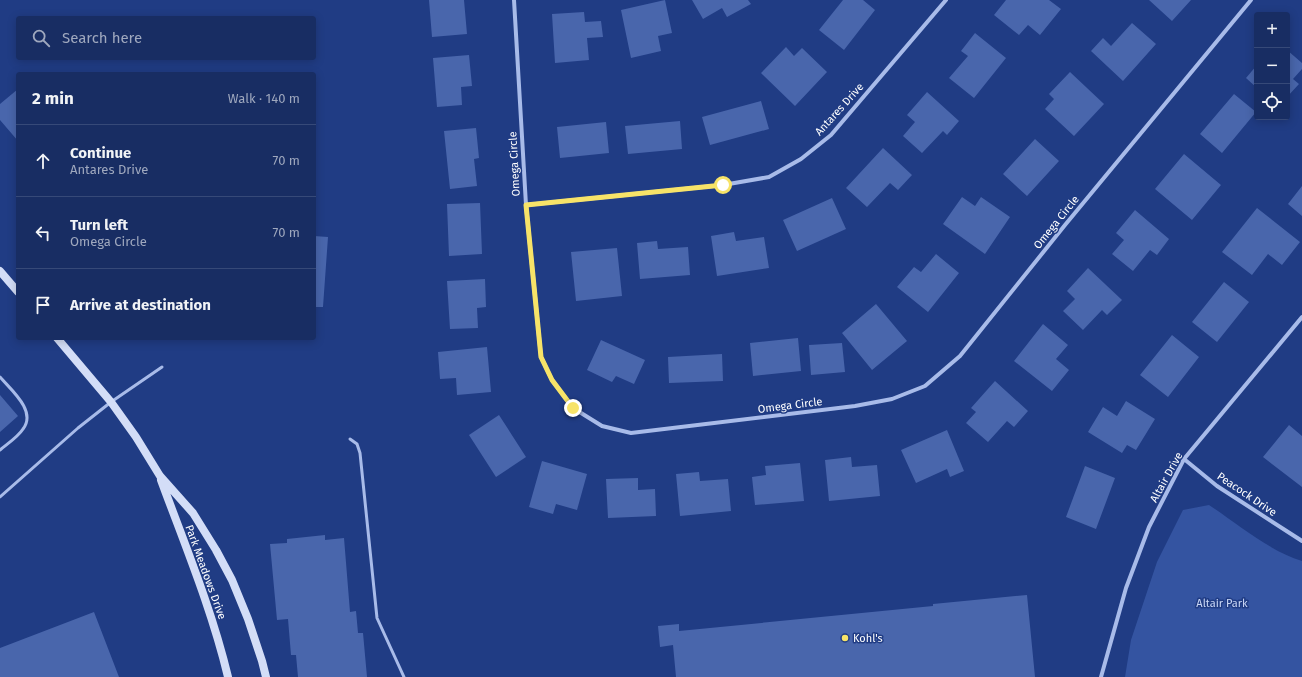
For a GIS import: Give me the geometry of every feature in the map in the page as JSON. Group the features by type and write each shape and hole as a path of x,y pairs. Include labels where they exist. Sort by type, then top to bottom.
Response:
{"main road":[{"path":"0,271 16,290"},
{"name":"Park Meadows Drive","path":"59,340 111,402 136,437 160,476 193,513 216,550 232,580 248,619 266,677"},
{"name":"Park Meadows Drive","path":"160,476 221,647 228,677"}],"street":[{"name":"Omega Circle","path":"514,0 526,205 541,357 552,380 573,408 602,426 631,433 854,406 892,399 925,386 960,356 1065,225 1251,0"},
{"name":"Antares Drive","path":"526,205 723,185 769,177 802,159 831,134 946,0"},
{"name":"Altair Drive","path":"1101,677 1126,588 1149,527 1184,459 1302,317"},
{"name":"Peacock Drive","path":"1184,459 1217,486 1302,541"}],"lane":[{"path":"0,497 69,436 111,402 162,367"},
{"path":"0,377 20,400 27,413 27,423 23,430 0,450"},
{"path":"350,439 357,444 360,453 377,618 404,677"}],"green space":[{"name":"Altair Park","path":"1209,505 1266,544 1290,557 1302,561 1302,677 1125,677 1131,640 1157,562 1183,510"}],"building":[{"path":"429,0 464,0 467,34 432,37"},
{"path":"665,0 672,33 658,36 661,51 631,58 621,10"},
{"path":"692,0 748,0 751,4 727,17 722,8 703,19"},
{"path":"843,0 863,0 875,10 844,50 819,30"},
{"path":"1006,0 1049,0 1061,9 1040,35 1028,25 1019,35 994,15"},
{"path":"1149,0 1191,0 1172,21"},
{"path":"584,12 585,22 601,21 603,37 587,38 589,60 555,63 552,14"},
{"path":"1132,23 1156,44 1123,81 1091,51 1103,38 1111,46"},
{"path":"975,33 1006,58 974,98 949,78 968,56 961,51"},
{"path":"786,47 794,56 802,48 827,72 795,106 761,73"},
{"path":"1290,53 1302,63 1302,69 1293,79 1299,84 1290,94"},
{"path":"469,55 472,86 461,87 462,105 437,107 433,58"},
{"path":"1254,69 1254,85 1246,78"},
{"path":"1070,72 1104,104 1074,136 1045,109 1054,99 1049,94"},
{"path":"16,91 16,139 0,120 0,104"},
{"path":"927,92 959,121 947,135 943,131 922,153 903,136 915,122 907,115"},
{"path":"1234,94 1254,110 1254,114 1222,153 1200,134"},
{"path":"761,101 769,129 710,145 702,117"},
{"path":"680,121 682,149 628,154 625,126"},
{"path":"606,122 609,153 560,158 557,127"},
{"path":"476,128 479,158 474,159 477,186 450,189 444,131"},
{"path":"1035,139 1059,161 1027,196 1003,174"},
{"path":"883,148 912,175 898,190 890,183 867,207 846,188"},
{"path":"1184,154 1221,185 1192,220 1155,189"},
{"path":"1302,186 1302,216 1288,204"},
{"path":"962,197 975,206 981,197 1010,217 985,254 943,224"},
{"path":"832,198 846,229 797,251 783,220"},
{"path":"480,203 482,254 449,256 447,204"},
{"path":"1257,208 1300,242 1282,265 1268,254 1252,275 1222,252"},
{"path":"1135,210 1169,239 1157,255 1150,250 1133,271 1112,254 1124,240 1116,233"},
{"path":"734,232 736,241 764,237 769,268 717,276 711,236"},
{"path":"316,236 328,237 323,307 316,307"},
{"path":"657,241 658,249 688,247 690,275 640,279 637,243"},
{"path":"617,248 622,296 576,301 571,252"},
{"path":"936,254 959,273 928,312 897,287 914,267 921,272"},
{"path":"1088,268 1122,300 1107,315 1102,310 1083,330 1063,311 1075,299 1067,291"},
{"path":"485,279 486,307 477,308 478,328 450,329 447,281"},
{"path":"1224,282 1249,302 1217,342 1192,322"},
{"path":"876,304 907,341 872,370 842,333"},
{"path":"1043,324 1068,345 1056,359 1069,370 1052,391 1014,361"},
{"path":"1172,335 1199,357 1168,397 1140,375"},
{"path":"798,338 801,371 753,376 750,343"},
{"path":"601,340 645,360 634,384 616,376 612,382 587,370"},
{"path":"842,343 845,372 811,375 809,345"},
{"path":"487,347 491,392 457,395 456,378 440,379 438,352"},
{"path":"722,354 723,381 669,383 668,357"},
{"path":"995,381 1028,411 1014,427 1007,421 988,442 966,423 976,412 971,408"},
{"path":"0,395 18,416 0,432"},
{"path":"1126,401 1155,419 1136,450 1127,445 1122,453 1088,432 1103,407 1117,416"},
{"path":"499,415 526,457 496,477 469,435"},
{"path":"1289,425 1302,436 1302,487 1263,457"},
{"path":"947,430 964,471 950,477 947,469 916,483 901,450"},
{"path":"851,457 852,467 877,465 880,496 829,501 825,460"},
{"path":"542,461 587,474 577,510 556,504 553,514 529,507"},
{"path":"800,463 804,501 755,505 752,477 766,475 765,466"},
{"path":"1085,466 1115,478 1096,529 1066,517"},
{"path":"699,472 700,481 728,479 731,511 680,516 676,474"},
{"path":"638,478 638,490 655,489 656,516 608,518 606,479"},
{"path":"325,535 325,540 344,538 350,612 356,611 358,633 363,633 367,677 298,677 296,655 291,655 288,619 277,620 270,544 287,543 287,539"},
{"name":"Kohl's","path":"1027,595 1035,677 676,677 673,645 660,647 658,626 679,624 679,631 933,606 933,604"},
{"path":"94,612 119,677 0,677 0,648"}],"place":[{"name":"Kohl's","path":"845,638"}],"route":[{"path":"573,408 552,380 541,357 526,205 723,185"}]}
